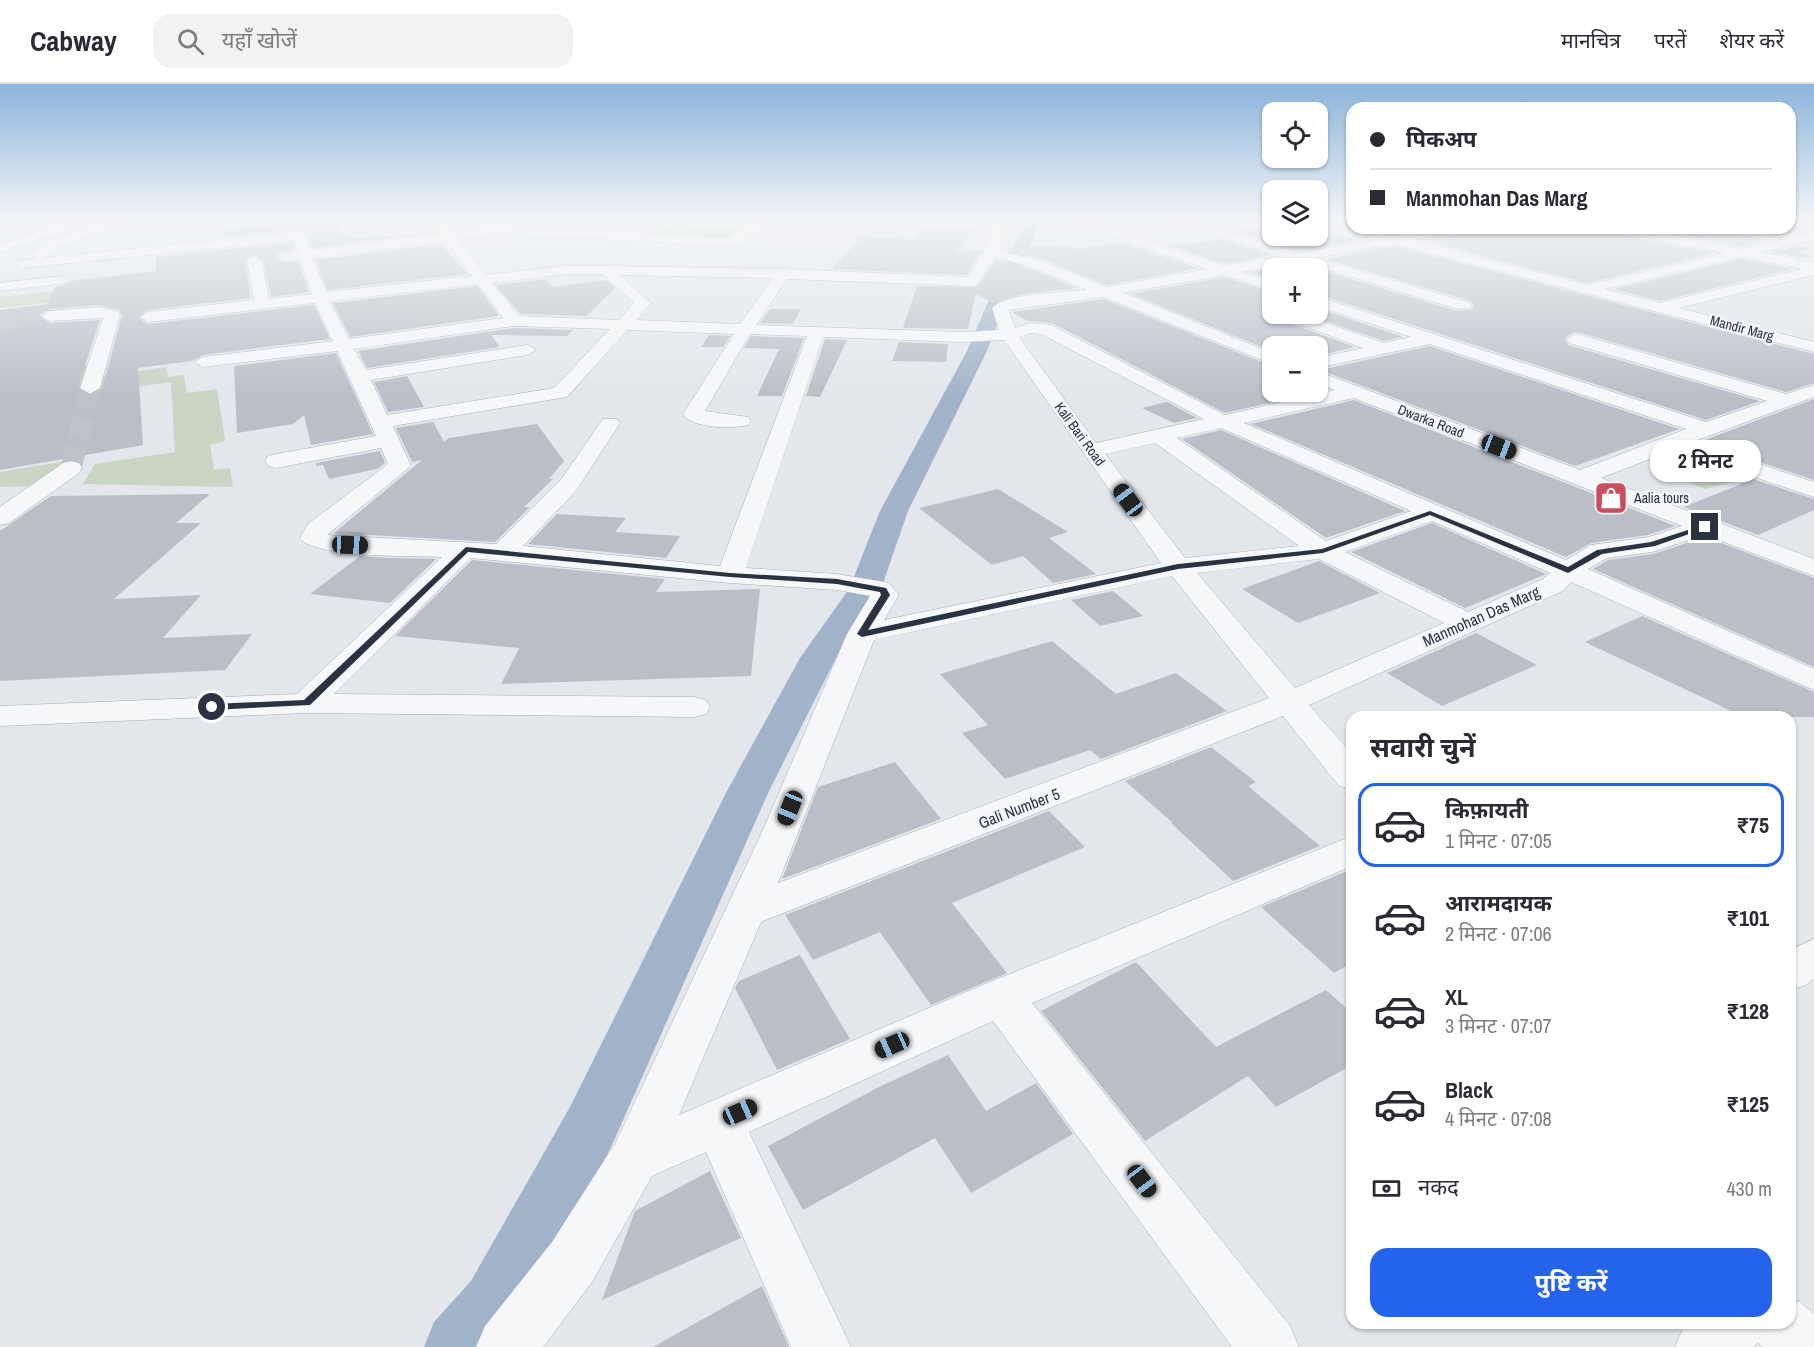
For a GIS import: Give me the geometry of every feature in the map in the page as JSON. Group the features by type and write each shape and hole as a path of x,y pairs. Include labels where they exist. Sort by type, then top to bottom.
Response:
{"street":[{"path":"0,287 77,279"},
{"path":"261,279 264,304"},
{"path":"315,279 321,298 386,431 400,466 394,473 317,529 313,538 327,544 466,549 730,575 837,582 879,589 885,595 862,634 745,912 634,1159 572,1262 506,1347"},
{"path":"410,279 415,286"},
{"path":"148,317 474,279"},
{"path":"483,279 514,321"},
{"path":"276,461 386,431 560,393 643,303 616,279"},
{"path":"741,421 706,419 693,414 746,328 780,279"},
{"path":"908,279 972,282 974,279"},
{"path":"1071,279 1262,355"},
{"path":"1106,292 1172,279"},
{"path":"1371,279 1464,306"},
{"name":"Mandir Marg","path":"1547,279 1814,347"},
{"path":"1586,289 1628,279"},
{"path":"1664,307 1775,279"},
{"name":"Kali Bari Road","path":"1106,292 1003,305 1000,308 1002,318 997,336 1091,451 1178,567 1291,701 1346,770"},
{"path":"1328,305 1706,429"},
{"path":"49,316 99,312 112,315 90,388"},
{"path":"203,362 514,321 623,327 746,328 962,336 997,336 1030,328 1051,331 1224,423 1430,513 1568,570 1814,681"},
{"path":"1314,324 1383,349"},
{"path":"730,575 817,331"},
{"path":"1790,340 1814,334"},
{"path":"1328,361 1430,338"},
{"path":"1575,339 1788,401"},
{"path":"360,376 527,350"},
{"name":"Dwarka Road","path":"1328,381 1814,568"},
{"path":"1091,451 1354,392"},
{"path":"1581,478 1706,429 1814,392"},
{"path":"503,552 568,486 610,423"},
{"path":"1161,437 1323,551 1465,622"},
{"path":"1671,442 1814,490"},
{"path":"0,518 71,468"},
{"path":"862,634 1178,567 1323,551 1430,513"},
{"name":"Manmohan Das Marg","path":"1291,701 1553,585 1568,570 1600,552 1653,544 1705,527"},
{"path":"306,703 466,549"},
{"name":"Gali Number 5","path":"745,912 1291,701"},
{"path":"0,716 306,703 694,707"},
{"path":"634,1159 1001,997 1346,853"},
{"path":"1796,969 1814,956"},
{"path":"1001,997 1269,1347"},
{"path":"718,1122 821,1347"},
{"path":"1705,1347 1729,1329"},
{"path":"1786,1329 1806,1347"}],"green space":[{"path":"95,287 94,298 0,308 0,297"},
{"path":"97,364 99,377 166,367 168,377 184,375 187,393 217,389 225,441 210,445 214,470 230,468 233,487 83,484 95,464 175,452 171,382 51,399 57,369"},
{"path":"73,460 38,486 0,487 0,472"},
{"path":"1725,462 1764,475 1704,489 1667,473 1692,476"}],"building":[{"path":"88,279 248,279 251,298 148,310 138,318 148,324 314,305 330,339 203,355 192,361 138,368 143,445 0,470 0,310 48,304 55,287 66,285 70,281","holes":["99,305 119,310 122,316 102,389 89,396 78,387 100,320 49,323 39,315 49,309"]},
{"path":"267,279 304,279 309,292 271,297"},
{"path":"323,279 424,279 327,290"},
{"path":"545,279 553,287 606,280 615,288 586,316 520,314 496,285"},
{"path":"983,279 1055,279 1077,288 1022,294 994,304 976,294 968,329 903,328 917,286 977,287"},
{"path":"1092,279 1139,279 1107,285"},
{"path":"1213,279 1230,279 1262,289 1262,324 1293,324 1325,336 1262,336 1262,347 1131,294"},
{"path":"1328,279 1350,279 1457,311 1472,310 1474,305 1471,301 1395,279 1522,279 1814,354 1814,383 1786,392 1581,333 1574,332 1565,338 1568,345 1760,401 1706,420 1328,298"},
{"path":"1572,279 1604,279 1587,283"},
{"path":"1657,279 1751,279 1661,301 1614,289"},
{"path":"477,286 499,316 350,337 333,303"},
{"path":"1104,299 1262,362 1262,402 1274,402 1225,413 1052,323 1028,321 1012,312"},
{"path":"770,309 801,309 793,324 760,323"},
{"path":"1328,312 1403,337 1384,341 1328,322"},
{"path":"514,328 573,330 567,336 491,335 500,347 367,368 358,351"},
{"path":"709,335 730,336 723,347 701,347"},
{"path":"751,336 804,338 782,396 757,396 779,349 744,348"},
{"path":"1328,337 1355,347 1328,353"},
{"path":"825,339 847,340 820,397 806,396"},
{"path":"899,342 948,344 946,362 892,361"},
{"path":"1430,346 1679,429 1575,466 1328,373 1328,368"},
{"path":"336,353 373,434 311,445 304,415 293,424 237,433 234,366"},
{"path":"407,376 424,407 388,412 374,382"},
{"path":"1814,399 1814,480 1699,442"},
{"path":"1354,400 1675,526 1648,535 1591,543 1566,557 1251,424"},
{"path":"1167,402 1197,418 1174,423 1142,408"},
{"path":"433,422 444,442 449,438 537,424 564,461 549,479 553,479 524,507 530,507 495,542 334,533 422,460 412,462 396,428"},
{"path":"1221,430 1405,511 1326,538 1182,439"},
{"path":"380,451 385,463 377,469 329,479 323,465 316,466 316,463"},
{"path":"1753,479 1814,499 1814,510 1758,535 1684,507"},
{"path":"998,489 1068,532 1049,538 1096,574 1053,583 1023,556 992,565 919,508"},
{"path":"210,494 176,523 201,523 114,599 201,595 163,638 252,634 225,670 0,681 0,531 51,496"},
{"path":"557,514 626,518 615,532 680,536 666,558 528,544"},
{"path":"1432,523 1546,574 1465,608 1351,552"},
{"path":"1705,537 1814,578 1814,667 1593,569 1608,560 1653,554"},
{"path":"360,556 436,559 390,603 310,594"},
{"path":"472,560 665,579 656,592 760,589 751,676 501,684 519,648 395,636"},
{"path":"1319,561 1380,593 1298,623 1242,589"},
{"path":"1113,591 1143,616 1100,626 1071,600"},
{"path":"1642,616 1814,692 1814,717 1796,717 1796,711 1731,711 1585,642"},
{"path":"1476,633 1537,665 1442,706 1387,673"},
{"path":"1052,641 1116,694 1176,673 1227,711 1101,759 1090,750 1005,779 962,733 988,725 940,674"},
{"path":"1211,747 1256,782 1248,786 1320,846 1233,881 1125,781"},
{"path":"895,762 941,819 782,879 818,787"},
{"path":"1049,811 1085,847 952,903 1007,973 931,1005 880,932 813,960 785,915"},
{"path":"1346,872 1346,966 1334,973 1261,907"},
{"path":"800,955 850,1039 777,1070 735,988 739,981"},
{"path":"1136,962 1216,1047 1326,990 1346,1008 1346,1068 1276,1107 1248,1076 1145,1141 1041,1011"},
{"path":"948,1055 986,1111 1036,1083 1073,1134 971,1193 935,1138 803,1210 768,1146 879,1087"},
{"path":"710,1171 741,1238 602,1300 635,1211"},
{"path":"762,1286 789,1347 653,1347 755,1290"}],"waterway":[{"path":"459,1347 495,1305 591,1126 748,791 818,658 865,589 894,511 977,351 1006,279"}],"tunnel":[{"path":"0,322 49,316"},
{"path":"71,468 90,388"}],"place":[{"name":"Aalia tours","path":"1611,498"}],"route":[{"path":"212,707 306,703 466,549 730,575 837,582 883,590 885,595 862,634 1178,567 1323,551 1430,513 1568,570 1600,552 1618,547 1653,544 1705,527"}]}
